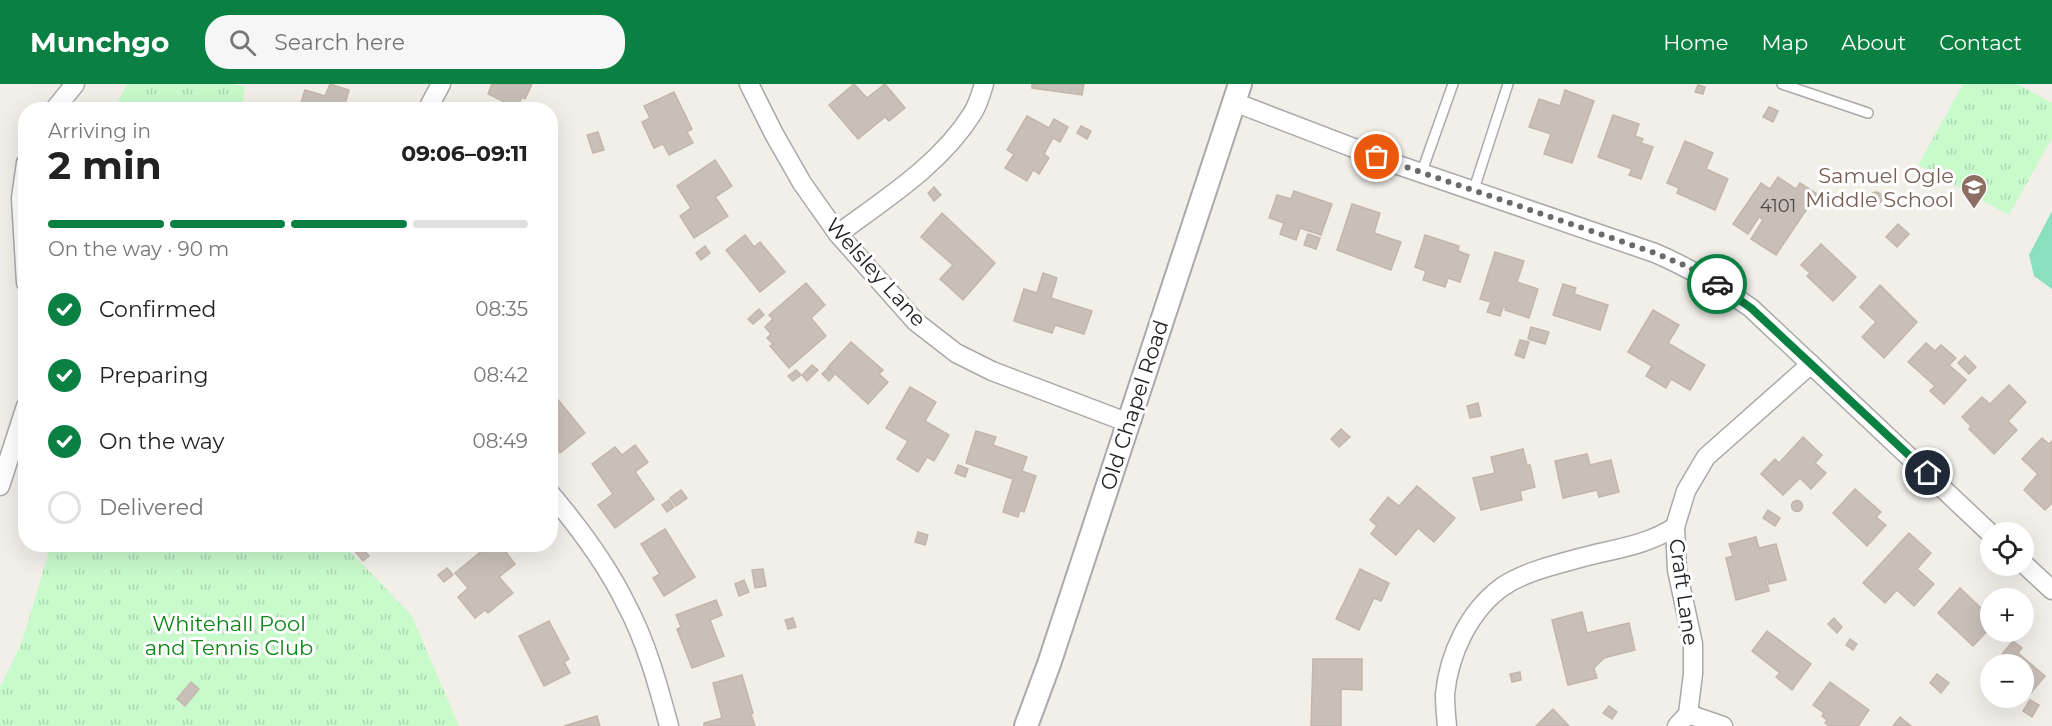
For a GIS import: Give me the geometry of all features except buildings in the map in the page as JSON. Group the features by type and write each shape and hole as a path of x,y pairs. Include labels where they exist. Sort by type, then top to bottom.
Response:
{"street":[{"path":"60,102 75,84"},
{"path":"431,102 441,84"},
{"name":"Welsley Lane","path":"749,84 802,183 838,234 916,322 956,353 992,371 1129,423"},
{"path":"838,234 927,165 953,140 974,112 984,84"},
{"path":"1237,93 1421,174 1655,253 1715,282 1751,308 1980,524"},
{"name":"Old Chapel Road","path":"1026,726 1053,653 1237,93"},
{"name":"Craft Lane","path":"1683,720 1693,674 1693,644 1677,570 1675,527 1686,491 1706,457 1811,364"},
{"path":"0,486 18,431"},
{"path":"558,504 609,574 627,605 645,650 669,726"},
{"path":"1447,726 1445,694 1452,662 1461,636 1488,600 1503,587 1524,576 1647,542 1675,527"},
{"path":"2034,573 2052,590"},
{"path":"1683,720 1723,726"}],"lane":[{"path":"1421,174 1453,84"},
{"path":"1473,192 1508,84"},
{"path":"1782,84 1868,113"}],"green space":[{"path":"127,84 234,84 245,87 243,102 118,102"},
{"path":"1963,84 2017,84 2052,103 2052,138 2009,215 1918,165"},
{"path":"2052,211 2052,289 2034,276 2029,255"},
{"name":"Whitehall Pool and Tennis Club","path":"49,552 351,552 412,616 459,726 0,726 0,687 22,642"}],"way so far":[{"path":"1377,157 1539,215 1655,253 1686,266 1717,284"}],"place":[{"name":"Samuel Ogle Middle School","path":"1974,210"}],"route":[{"path":"1717,284 1751,308 1928,473"}]}
